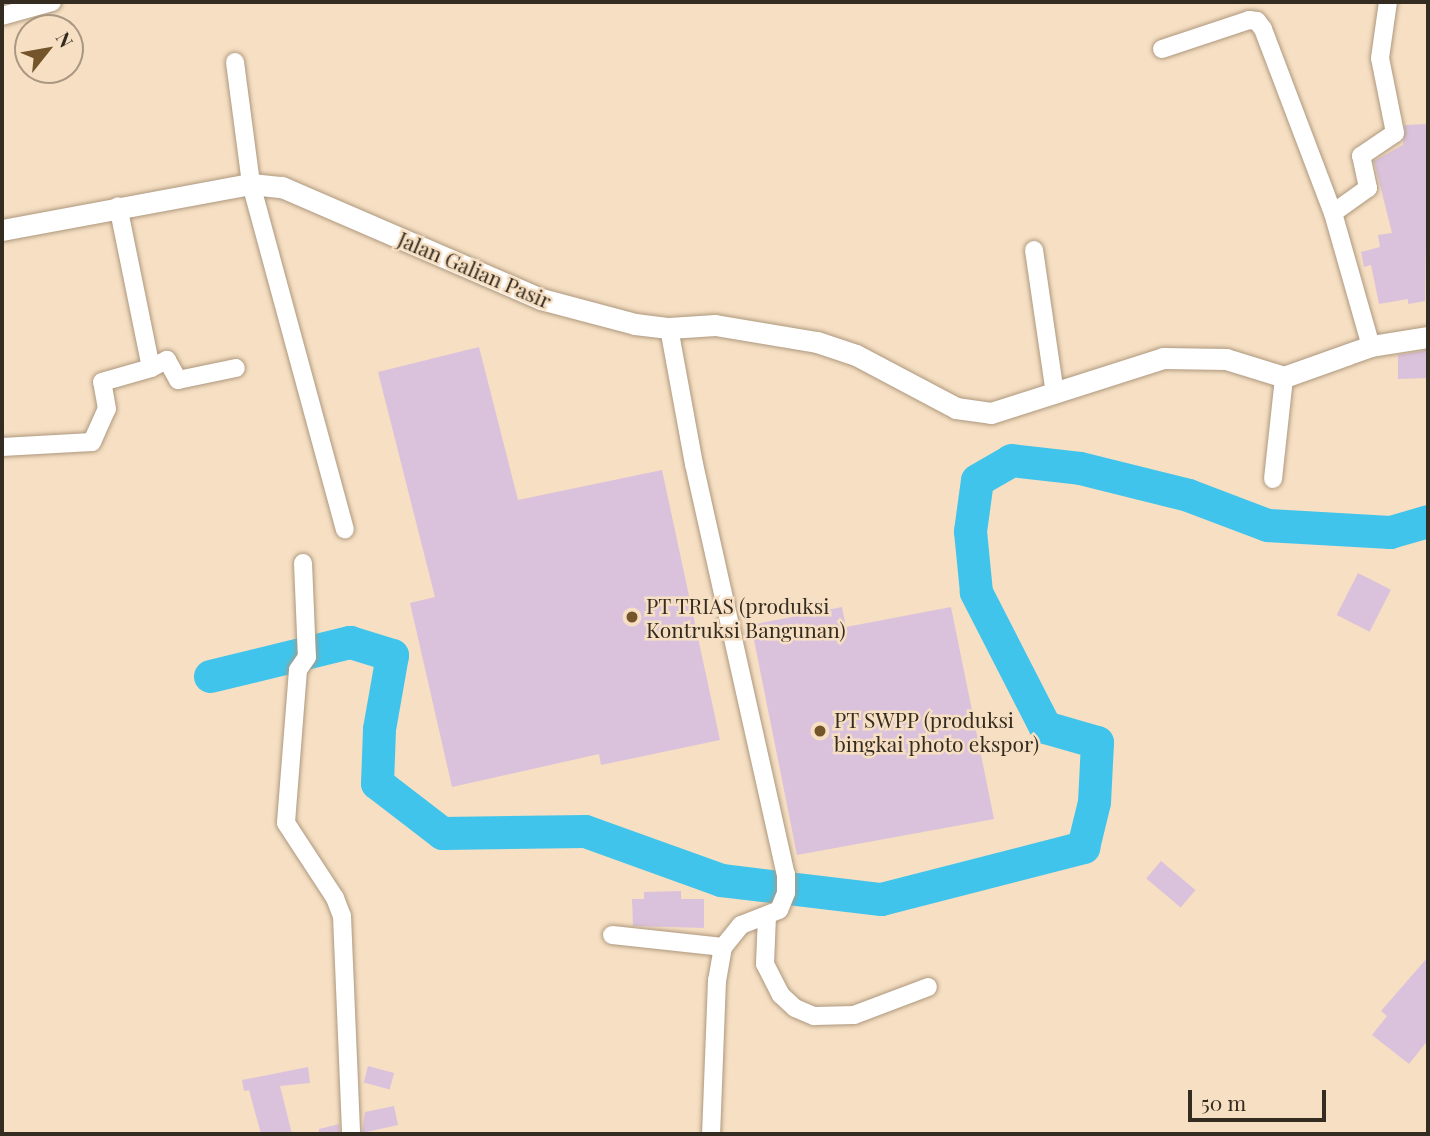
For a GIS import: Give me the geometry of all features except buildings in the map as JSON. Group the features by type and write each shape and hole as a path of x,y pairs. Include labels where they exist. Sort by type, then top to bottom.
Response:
{"street":[{"path":"2,16 52,2"},
{"path":"1333,213 1368,188 1361,156 1395,133 1380,58 1388,2"},
{"path":"1162,49 1257,21 1333,213 1371,346"},
{"path":"235,62 251,184 345,529"},
{"name":"Jalan Galian Pasir","path":"2,230 118,206 251,184 282,187 541,299 635,324 669,328 715,325 817,342 856,355 956,408 991,413 1163,358 1226,359 1284,377"},
{"path":"118,206 151,368"},
{"path":"1034,250 1055,394"},
{"path":"669,328 694,464 786,874 786,893 779,910 741,925 723,947 717,980 710,1134"},
{"path":"1273,479 1284,377 1371,346 1428,337"},
{"path":"2,447 92,442 107,409 102,382 151,368 167,360 178,380 236,368"},
{"path":"303,563 307,652 298,670 286,816 342,916 351,1134"},
{"path":"767,916 765,964 781,995 795,1008 814,1016 854,1015 928,987"},
{"path":"612,935 723,947"}],"waterway":[{"path":"210,676 350,642 392,655 379,729 377,783 442,833 585,831 721,880 881,899 1083,847 1094,802 1097,742 1045,727 976,592 970,531 977,480 1011,460 1080,468 1188,495 1267,525 1390,532 1428,521"}],"place":[{"name":"PT TRIAS (produksi Kontruksi Bangunan)","path":"632,617"},
{"name":"PT SWPP (produksi bingkai photo ekspor)","path":"820,731"}]}
